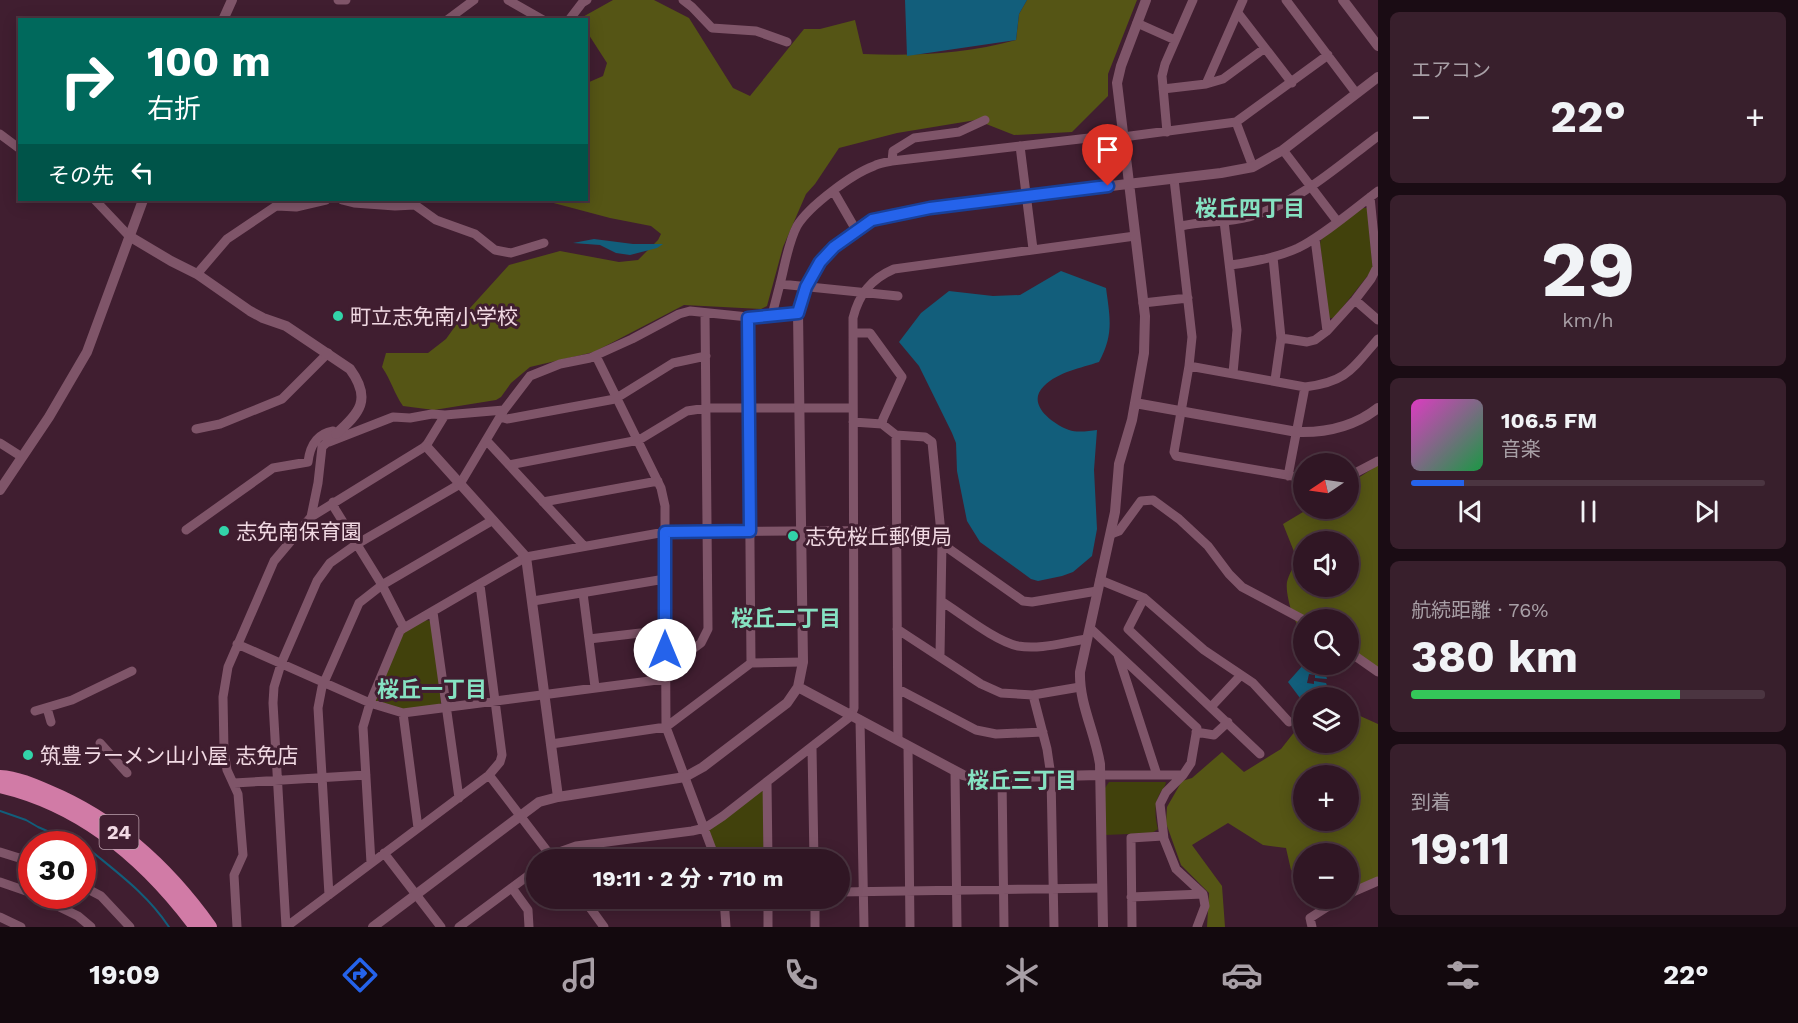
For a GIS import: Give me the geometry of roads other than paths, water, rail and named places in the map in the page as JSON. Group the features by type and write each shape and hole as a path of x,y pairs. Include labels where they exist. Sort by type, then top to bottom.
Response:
{"main road":[{"name":"24","path":"0,777 33,785 57,795 85,809 121,833 172,878 210,927"},
{"name":"24","path":"0,786 53,805 101,831 164,886 196,927"}],"street":[{"path":"224,18 232,0"},
{"path":"338,0 346,0"},
{"path":"450,18 474,0"},
{"path":"508,0 540,18"},
{"path":"571,18 582,3 587,0"},
{"path":"683,0 712,28 756,31 787,42"},
{"path":"1103,927 1098,750 1080,687 1080,672 1111,534 1119,464 1132,420 1144,354 1143,303 1117,83 1121,66 1146,0"},
{"path":"1167,132 1162,76 1193,0"},
{"path":"1206,84 1244,0"},
{"path":"1286,0 1356,93"},
{"path":"1343,0 1378,46"},
{"path":"1238,13 1292,83"},
{"path":"1137,23 1175,40"},
{"path":"1163,89 1223,80 1265,48"},
{"path":"772,315 792,238 798,225 806,214 854,176 874,165 892,161 1167,132 1236,122 1328,55"},
{"path":"373,927 539,802 685,777 703,767 787,703 798,687 803,662 798,313 806,287 827,255 856,230 872,220 892,214 1253,167 1283,150 1378,77"},
{"path":"892,161 892,151 914,138 959,132 985,120"},
{"path":"1236,122 1253,167"},
{"path":"0,134 18,147"},
{"path":"1181,226 1247,218 1270,210 1291,200 1378,136"},
{"path":"1020,146 1033,249"},
{"path":"1283,150 1337,221"},
{"path":"1174,179 1192,337 1190,366 1174,452 1176,456 1293,477"},
{"path":"834,192 856,230"},
{"path":"1230,265 1273,257 1315,238 1374,194"},
{"path":"1281,338 1307,342 1315,340 1327,331 1371,279 1377,267 1374,194"},
{"path":"96,201 129,236 197,274 250,311 286,326 350,369 358,379 362,392 359,410 353,419 322,447 311,517"},
{"path":"0,490 49,417 87,352 143,201"},
{"path":"197,274 227,238 274,203 296,207 322,201"},
{"path":"346,201 415,206 436,220 476,234 495,250 512,253 544,243"},
{"path":"1224,221 1237,330 1233,373"},
{"path":"864,927 854,708 853,422 853,318 863,292 874,280 894,269 1135,236"},
{"path":"1315,238 1327,331"},
{"path":"1273,257 1281,338 1275,380"},
{"path":"780,284 898,296"},
{"path":"1143,303 1188,298"},
{"path":"1355,300 1378,320"},
{"path":"286,927 274,687 281,664 317,580 330,563 357,544 460,484 502,414 530,376 560,364 596,356 679,314 690,311 748,318 798,313"},
{"path":"237,644 370,703 403,713 595,687 665,674 701,643 708,629 705,313"},
{"path":"748,318 751,663"},
{"path":"853,333 870,333 902,377 882,424"},
{"path":"1190,366 1305,387 1334,382 1350,371 1378,339"},
{"path":"196,429 220,423 282,399 328,353"},
{"path":"596,356 658,481 665,506 666,727 712,849"},
{"path":"326,444 393,417 410,418 432,414 502,414 507,419 618,398 674,363 706,356"},
{"path":"1288,476 1305,387"},
{"path":"1135,403 1297,432 1326,432 1342,428 1378,408"},
{"path":"509,465 639,440 687,411 707,408 853,408"},
{"path":"237,927 234,875 243,855 240,803 227,770 224,751 223,697 228,667 237,644 274,561 311,517 426,446 445,415"},
{"path":"853,422 882,424 896,435 924,437 932,442 942,543 940,655"},
{"path":"186,530 273,468 305,464 308,462 313,442 326,432 333,431 336,434"},
{"path":"896,435 898,689 903,743 910,927"},
{"path":"486,440 584,546"},
{"path":"0,443 22,457"},
{"path":"426,446 526,557 558,797"},
{"path":"1359,471 1378,461"},
{"path":"543,502 658,481"},
{"path":"1111,534 1119,531 1141,501 1153,500 1201,539 1228,574 1242,587 1293,614"},
{"path":"333,502 335,509 382,585 404,628"},
{"path":"329,895 318,708 325,682 359,603 382,585 494,520"},
{"path":"371,863 363,728 370,703 400,631 526,557 665,532 913,530 928,534 942,543 1023,601 1032,602 1098,586 1144,598 1204,650 1253,683 1289,722"},
{"path":"533,602 665,579"},
{"path":"286,927 489,775 500,762 502,755 480,585"},
{"path":"583,593 595,687"},
{"path":"1144,598 1128,629 1260,754"},
{"path":"941,601 1004,641 1018,646 1036,646 1089,633 1118,653 1197,728 1191,763 1166,792 1160,804 1163,836 1176,869 1203,894 1205,906 1197,927"},
{"path":"433,612 459,798"},
{"path":"897,629 940,655 981,684 1001,693 1033,695 1080,687"},
{"path":"589,639 666,630"},
{"path":"1118,653 1157,775"},
{"path":"1359,659 1378,672"},
{"path":"551,744 666,727 751,663 803,662"},
{"path":"35,711 72,700 132,671"},
{"path":"1211,707 1241,675"},
{"path":"798,687 955,771 974,778 1183,775"},
{"path":"898,689 976,730 996,734 1043,732"},
{"path":"1033,695 1051,776 1054,927"},
{"path":"47,708 51,722"},
{"path":"403,713 418,828"},
{"path":"570,849 576,846 705,828 856,718"},
{"path":"1196,732 1214,735 1228,722"},
{"path":"100,743 127,773"},
{"path":"812,748 814,849"},
{"path":"955,771 957,927"},
{"path":"234,783 366,775"},
{"path":"489,775 545,849"},
{"path":"1002,778 1004,927"},
{"path":"766,783 768,849"},
{"path":"1132,927 1131,838 1163,836"},
{"path":"0,852 18,858"},
{"path":"384,853 441,927"},
{"path":"459,927 526,877"},
{"path":"1359,889 1378,880"},
{"path":"0,882 18,888"},
{"path":"512,888 528,910 529,927"},
{"path":"850,892 1102,888"},
{"path":"96,893 130,927"},
{"path":"1131,897 1203,894"},
{"path":"64,909 78,916 91,927"},
{"path":"591,909 604,927"},
{"path":"725,909 726,927"},
{"path":"768,909 768,927"},
{"path":"815,909 815,927"},
{"path":"1312,927 1311,918 1322,909"},
{"path":"0,917 21,927"}],"water":[{"path":"905,0 1027,0 1019,14 1016,40 907,56"},
{"path":"594,239 633,244 663,244 657,248 630,255 616,253 600,245 573,243"},
{"path":"1061,271 1106,288 1109,334 1099,362 1056,377 1044,386 1039,393 1038,400 1043,412 1063,427 1083,432 1097,430 1094,470 1097,529 1092,556 1073,572 1038,581 1031,579 980,542 967,521 957,471 956,443 919,366 899,342 921,313 949,291 993,296 1020,295"},
{"path":"1294,675 1309,675 1307,683 1314,684 1314,681 1326,683 1328,687 1293,689 1288,682"},
{"path":"1315,675 1326,675 1327,679 1315,678"}],"waterway":[{"path":"0,811 26,820 47,831"},
{"path":"96,855 132,885 161,915 169,927"}],"place":[{"name":"町立志免南小学校","path":"338,316"},
{"name":"志免南保育園","path":"224,531"},
{"name":"志免桜丘郵便局","path":"793,536"},
{"name":"筑豊ラーメン山小屋 志免店","path":"28,755"}],"district":[{"name":"桜丘四丁目","path":"1250,208"},
{"name":"桜丘二丁目","path":"786,618"},
{"name":"桜丘一丁目","path":"432,689"},
{"name":"桜丘三丁目","path":"1022,780"}]}
